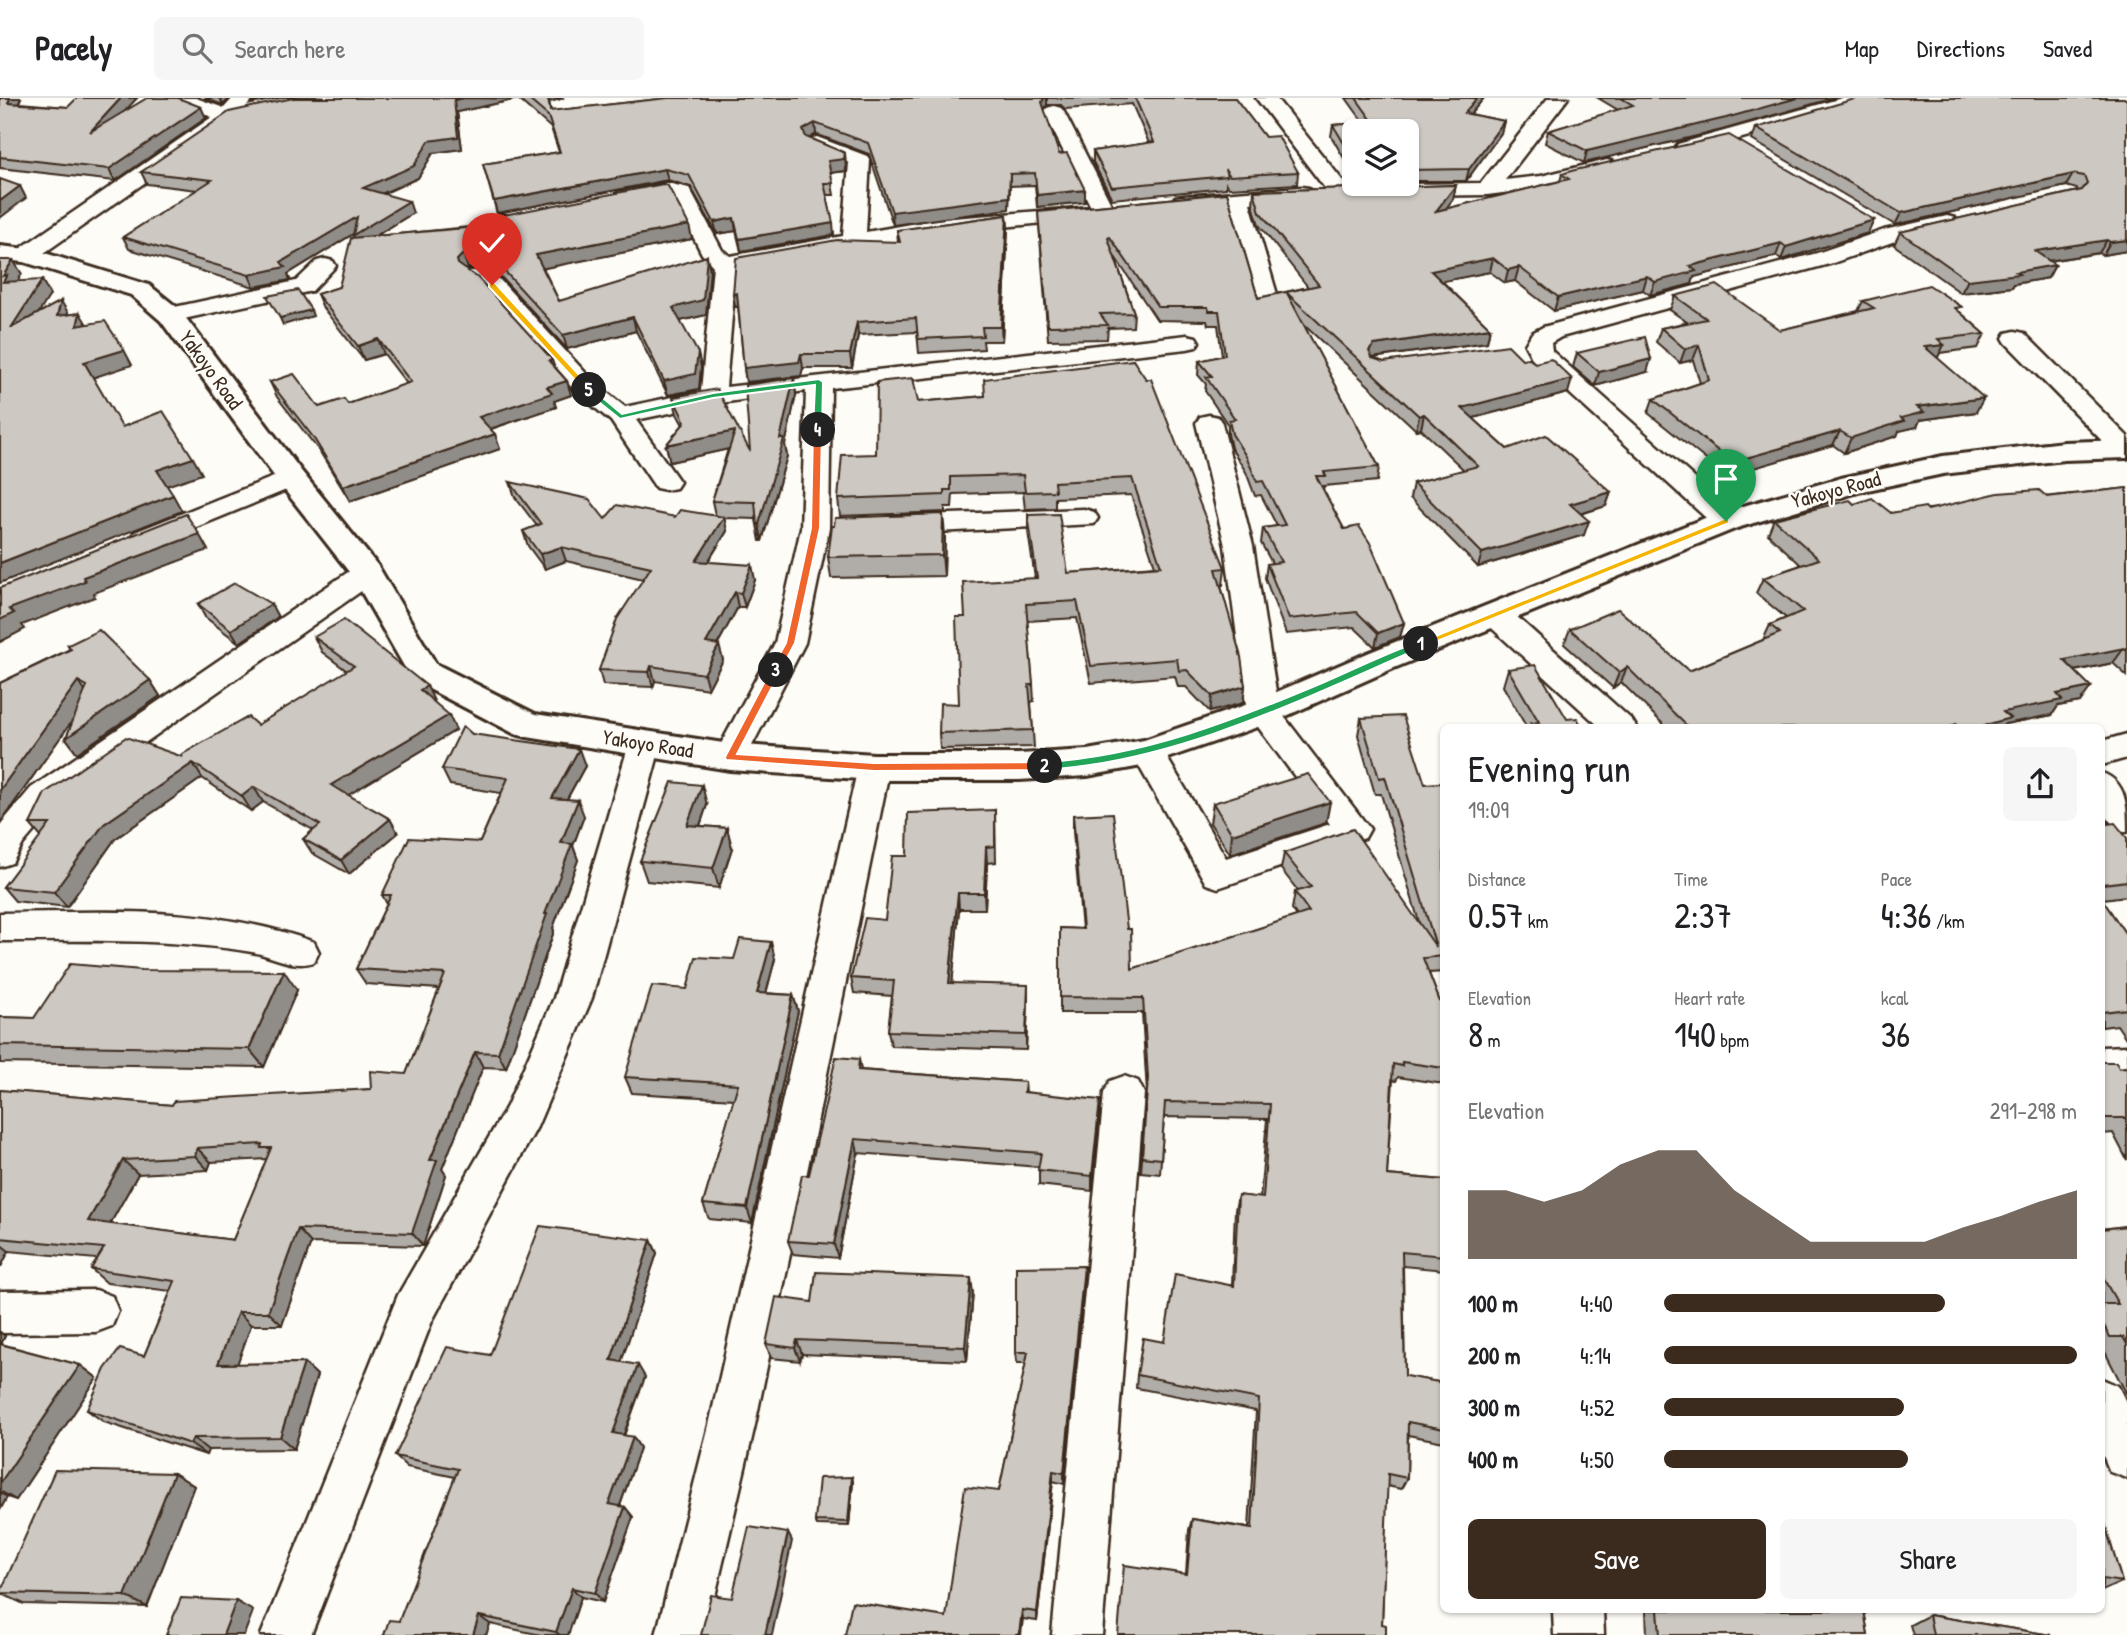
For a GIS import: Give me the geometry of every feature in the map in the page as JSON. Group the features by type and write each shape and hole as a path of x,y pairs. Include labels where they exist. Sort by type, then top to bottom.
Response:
{"main road":[{"name":"Yakoyo Road","path":"13,254 139,290 170,315 291,478 367,573 424,672 527,725 730,757 874,767 1018,767 1087,763 1147,751 1263,712 1495,614 1726,521 1852,484 1943,465 2064,451 2126,449"}],"street":[{"path":"178,98 227,116 313,98"},
{"path":"13,254 227,116 244,98"},
{"path":"1266,98 1339,191"},
{"path":"1487,189 1558,98"},
{"path":"1661,153 1728,138 1864,98"},
{"path":"1054,112 1103,210"},
{"path":"1728,138 1751,152"},
{"path":"817,143 860,160 854,240"},
{"path":"1156,205 1237,196 1339,191 1487,189 1541,182 1621,163"},
{"path":"601,202 667,189 681,193 713,254 725,264"},
{"path":"1237,196 1267,301"},
{"path":"725,264 940,226 1130,207"},
{"path":"1537,345 1541,338 1552,332 1837,255 1892,235 1973,217"},
{"path":"1868,221 1892,235"},
{"path":"713,396 725,264"},
{"path":"170,315 304,286 325,266"},
{"path":"476,276 492,285 584,386 620,416 666,482"},
{"path":"2015,338 2126,449"},
{"path":"620,416 713,396 819,382 1187,342"},
{"path":"1511,348 1537,345"},
{"path":"1537,345 1542,355 1726,521"},
{"path":"730,757 790,643 842,527 819,382"},
{"path":"1147,751 1218,874 1353,829 1263,712 1239,545 1209,423"},
{"path":"127,545 291,478"},
{"path":"842,527 1084,518"},
{"path":"0,854 11,835 43,797 367,573"},
{"path":"1495,614 1617,724"},
{"path":"286,1635 414,1310 523,1115 573,998 645,744"},
{"path":"2105,752 2127,746"},
{"path":"681,1635 735,1412 874,767"},
{"path":"2105,789 2127,819"},
{"path":"0,926 153,928 222,933 265,938 301,952"},
{"path":"2105,1064 2127,1063"},
{"path":"1077,1635 1124,1093"},
{"path":"0,1312 96,1311"},
{"path":"2105,1408 2127,1455"},
{"path":"1578,1613 1579,1635"}],"building":[{"path":"0,98 10,98 8,103 68,107 77,98 121,98 90,132 147,98 178,98 201,107 109,169 0,157"},
{"path":"293,98 464,98 454,100 458,137 429,141 414,166 363,188 409,201 353,235 357,217 281,262 285,267 249,275 123,237 212,180 141,172 229,112"},
{"path":"527,98 548,98 550,111 668,98 1044,98 1042,102 1059,154 1067,153 1085,190 1037,195 1035,173 1010,174 1009,197 892,212 868,143 815,123 803,130 806,137 845,153 844,159 828,161 833,183 824,183 833,223 739,239 734,218 714,222 689,175 665,169 494,201 483,164 560,152 548,116"},
{"path":"1135,98 1235,98 1265,137 1278,136 1298,172 1230,176 1225,169 1227,176 1112,187 1093,151 1154,142"},
{"path":"1356,98 1477,98 1464,113 1504,121 1469,169 1419,170 1419,119 1371,119"},
{"path":"1621,98 1797,98 1587,151 1548,131 1633,105"},
{"path":"1858,98 2124,98 2127,100 2127,240 2107,240 2035,251 2055,265 2016,272 2019,274 1968,280 1900,232 2082,190 2087,184 2084,176 2073,174 1901,213 1756,128"},
{"path":"1342,124 1342,140 1333,125"},
{"path":"1729,135 1874,220 1786,247 1781,243 1690,266 1696,271 1655,282 1647,276 1558,297 1519,267 1508,270 1493,258 1431,271 1490,328 1374,345 1369,351 1372,358 1384,362 1508,345 1522,359 1528,358 1535,363 1551,359 1572,379 1462,408 1507,449 1546,435 1611,492 1570,504 1589,521 1482,553 1413,483 1478,466 1424,414 1419,416 1287,293 1379,467 1324,472 1326,476 1316,476 1344,529 1359,526 1370,543 1404,623 1378,633 1357,612 1289,619 1267,564 1281,562 1263,528 1285,525 1263,481 1257,482 1247,458 1232,434 1229,420 1235,419 1206,377 1212,376 1199,361 1225,355 1219,311 1209,311 1208,307 1158,307 1110,237 1108,238 1134,313 1100,314 1108,325 1048,326 1038,212 1227,193 1258,298 1319,285 1260,212 1254,191 1342,188 1342,196 1419,196 1419,186 1456,185 1436,211 1569,179 1562,174"},
{"path":"0,179 20,186 0,201"},
{"path":"663,184 668,186 689,225 536,255 559,301 707,256 703,300 673,308 698,353 695,374 664,381 633,317 563,335 498,264 481,255 463,254 457,260 458,264 478,278 549,356 552,360 549,361 567,381 547,387 552,393 479,417 495,434 343,486 313,437 270,382 294,374 319,407 344,399 348,404 411,382 378,339 358,346 317,294 339,287 351,238 466,228 492,222 500,224 497,213 504,215"},
{"path":"1007,215 1001,327 982,327 983,336 918,339 916,318 857,322 850,354 801,354 799,362 744,368 737,293 733,294 736,258 837,240 900,242 897,230"},
{"path":"0,260 13,260 3,276 7,275 3,282 42,280 11,328 61,301 57,316 80,313 77,326 105,321 124,350 84,362 122,427 163,411 193,458 157,470 173,495 0,563"},
{"path":"1717,285 1780,330 1874,308 1863,301 1929,285 1962,307 1955,308 1985,334 1938,339 1944,345 1925,347 1984,398 1917,407 1924,412 1851,438 1840,431 1732,462 1653,399 1709,380 1699,345 1685,349 1661,328 1707,319 1675,296"},
{"path":"298,290 311,310 280,318 267,296"},
{"path":"1645,337 1651,359 1599,372 1577,353"},
{"path":"1133,360 1146,379 1151,379 1225,568 1216,569 1241,657 1245,686 1212,696 1187,670 1179,671 1177,659 1091,666 1077,601 1026,604 1033,685 1029,685 1033,730 939,733 940,703 959,704 956,617 965,617 963,582 1037,578 1028,515 1059,514 1068,573 1161,566 1132,478 1054,482 1055,491 1025,492 1023,475 951,477 951,490 944,490 944,495 838,499 842,455 876,454 877,382 913,378 918,402 985,396 984,379"},
{"path":"794,378 780,439 784,439 757,524 755,502 712,501 735,431 666,445 685,422 673,397 717,389 750,451 745,385"},
{"path":"510,482 589,499 605,519 617,505 675,517 680,510 724,517 696,561 752,565 741,593 735,592 706,643 719,645 704,674 651,666 649,672 599,670 617,619 651,567 561,547 540,554 523,531 541,524"},
{"path":"2127,488 2127,650 2124,648 2064,660 2091,687 2057,694 2062,700 2003,712 2010,718 1989,724 1685,724 1627,667 1619,673 1570,629 1618,609 1689,671 1780,633 1770,625 1803,611 1763,578 1819,559 1774,519 1850,500 1854,504 1872,498 1891,513 1925,507 1928,510 1998,493 2039,490 2047,497"},
{"path":"186,514 199,534 83,577 85,581 9,609 14,613 0,620 0,588"},
{"path":"943,514 942,555 828,557 835,518"},
{"path":"235,583 271,604 231,630 198,604"},
{"path":"344,620 427,686 420,690 449,715 331,785 390,819 341,860 303,839 320,825 254,787 242,796 193,763 104,824 54,892 3,887 50,824 30,824 45,793 126,737 183,757 181,755 248,717 257,725 354,666 314,637"},
{"path":"99,630 150,680 66,738 87,686 78,681 0,790 0,683 71,649 68,645"},
{"path":"1535,665 1567,719 1577,718 1581,724 1532,724 1539,722 1508,669"},
{"path":"1403,716 1425,784 1440,783 1440,956 1423,958 1440,1002 1440,1067 1402,1062 1402,1066 1393,1064 1387,1175 1440,1180 1440,1256 1402,1252 1405,1376 1440,1382 1440,1428 1408,1422 1407,1478 1388,1474 1382,1624 1386,1625 1386,1635 1118,1635 1124,1565 1187,1574 1192,1519 1252,1529 1259,1399 1137,1375 1143,1338 1164,1342 1175,1274 1234,1286 1238,1195 1263,1198 1270,1104 1165,1102 1161,1159 1142,1157 1148,1078 1143,998 1060,997 1060,928 1083,929 1073,815 1113,813 1127,929 1131,929 1132,969 1309,912 1295,892 1311,887 1284,853 1353,829 1436,947 1385,777 1379,778 1361,718"},
{"path":"463,726 472,734 579,749 552,798 578,800 561,843 572,844 498,1053 475,1052 430,1160 437,1160 412,1233 298,1229 268,1312 238,1312 218,1364 304,1363 280,1437 193,1438 190,1444 87,1410 105,1369 120,1349 144,1356 175,1281 91,1269 104,1248 0,1238 0,1090 172,1105 174,1101 371,1089 370,1071 406,1074 445,974 356,969 391,895 382,895 409,838 480,842 508,778 442,769","holes":["262,1144 261,1148 271,1148 233,1240 88,1221 123,1160 195,1156 197,1148"]},
{"path":"1308,774 1330,802 1232,834 1213,803"},
{"path":"672,782 702,785 687,825 727,828 713,868 640,861"},
{"path":"995,810 995,846 986,847 984,893 958,893 949,983 1028,985 1026,1035 888,1031 894,981 851,978 865,918 885,920 892,856 907,856 908,813"},
{"path":"2105,822 2115,823 2127,838 2127,881 2105,884"},
{"path":"2105,903 2127,936 2127,1009 2105,1012"},
{"path":"740,939 771,942 757,993 793,995 747,1208 703,1204 738,1084 625,1077 652,986 687,989 696,957 734,959"},
{"path":"70,964 142,970 284,971 249,1049 0,1045 0,1017 34,1018"},
{"path":"836,1057 859,1059 858,1070 1025,1082 1024,1092 1100,1100 1092,1176 1038,1170 1041,1153 855,1139 834,1244 788,1241 802,1175 809,1175"},
{"path":"2105,1062 2116,1062 2119,1068 2127,1067 2127,1118 2105,1118"},
{"path":"540,1226 651,1240 611,1360 638,1365 613,1433 633,1437 609,1504 625,1507 595,1593 572,1588 556,1632 479,1616 473,1635 384,1635 389,1620 399,1621 458,1469 395,1456 447,1347 490,1355"},
{"path":"2127,1226 2127,1344 2123,1337 2110,1337 2105,1328 2105,1304 2118,1304 2105,1281 2105,1229"},
{"path":"1084,1266 1064,1473 1053,1471 1037,1612 1022,1610 1019,1635 845,1635 852,1602 946,1617 965,1487 999,1491 1028,1352 1016,1352 1016,1267"},
{"path":"816,1272 971,1278 965,1347 797,1340 795,1348 766,1344 776,1297 812,1302"},
{"path":"0,1344 80,1365 0,1483"},
{"path":"55,1470 174,1473 125,1596 0,1593"},
{"path":"852,1477 848,1522 815,1521 819,1478"},
{"path":"2105,1524 2122,1582 2105,1579"},
{"path":"749,1527 788,1533 765,1635 701,1635 711,1595 732,1598"},
{"path":"181,1598 236,1601 223,1635 166,1635"},
{"path":"1658,1613 1864,1613 1868,1635 1660,1635"},
{"path":"1929,1615 2051,1635 1933,1635"}],"route":[{"path":"492,285 584,386 620,416 713,396 819,382 816,528 790,643 730,757 874,767 1018,767 1087,763 1147,751 1181,742 1263,712 1382,660 1726,521"}]}
